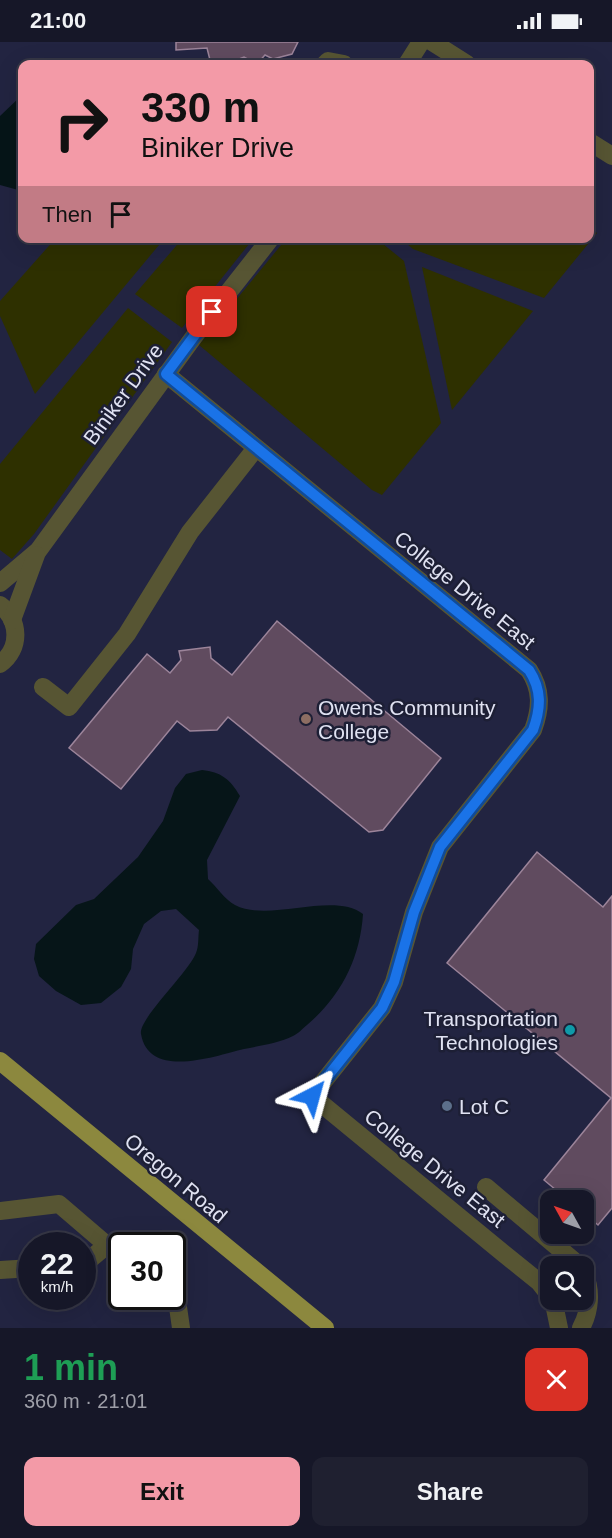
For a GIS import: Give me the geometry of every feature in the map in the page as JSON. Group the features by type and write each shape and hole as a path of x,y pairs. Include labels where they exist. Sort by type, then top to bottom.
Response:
{"main road":[{"name":"Oregon Road","path":"0,1061 325,1328"}],"street":[{"path":"410,60 421,42"},
{"path":"432,42 461,60"},
{"path":"594,145 612,156"},
{"name":"Biniker Drive","path":"0,583 38,551 166,374 267,243"},
{"name":"College Drive East","path":"166,374 529,670 537,682 539,715 533,730 440,847 414,912 394,982 382,1008 312,1096 540,1283"},
{"path":"43,687 69,707 127,634 190,532 256,448"},
{"name":"Biniker Drive","path":"12,620 38,551"},
{"path":"0,605 12,620 16,639 12,650 0,664"},
{"name":"College Drive East","path":"486,1187 568,1256"},
{"path":"0,1211 59,1204 107,1245 96,1254"},
{"path":"0,1270 18,1269"},
{"path":"178,1310 181,1328"},
{"name":"College Drive East","path":"555,1310 560,1328"},
{"path":"580,1328 587,1310"}],"shaded area":[{"name":"Owens Community College","path":"0,42 612,42 612,1328 0,1328"},
{"path":"18,99 18,190 0,185 0,116"},
{"path":"51,243 161,243 35,394 0,316 0,301"},
{"path":"179,243 250,243 182,328 135,294"},
{"path":"283,243 382,243 404,261 441,423 382,495 372,490 199,345"},
{"path":"406,243 589,243 544,298 413,249"},
{"path":"422,267 533,311 452,410"},
{"path":"128,308 172,342 34,534 12,559 0,550 0,464"},
{"path":"202,770 224,777 240,796 207,860 208,879 228,900 249,910 283,910 335,905 363,914 358,946 347,976 330,1002 297,1034 275,1042 217,1056 169,1061 156,1057 147,1048 141,1034 147,1018 184,972 197,950 199,930 176,909 161,911 144,924 133,949 131,969 121,987 101,1003 81,1005 56,991 39,976 34,959 36,944 76,905 94,899 138,857 163,821 175,788 186,774"}],"building":[{"path":"176,42 298,42 292,54 273,59 265,55 261,60 250,60 244,57 236,60 210,60 207,48 176,50"},
{"path":"277,621 441,758 383,830 369,832 228,717 217,730 190,731 177,721 121,789 69,748 147,654 170,673 181,660 179,651 210,647 211,658 232,675"},
{"name":"Transportation Technologies","path":"537,852 603,907 612,896 612,1208 598,1225 594,1222 594,1190 556,1190 544,1180 611,1098 447,963"}],"place":[{"name":"Owens Community College","path":"306,719"},
{"name":"Transportation Technologies","path":"570,1030"},
{"name":"Lot C","path":"447,1106"}],"route":[{"path":"212,312 166,374 529,670 537,682 540,698 539,715 533,730 440,847 414,912 394,982 382,1008 363,1035 312,1096"}]}
